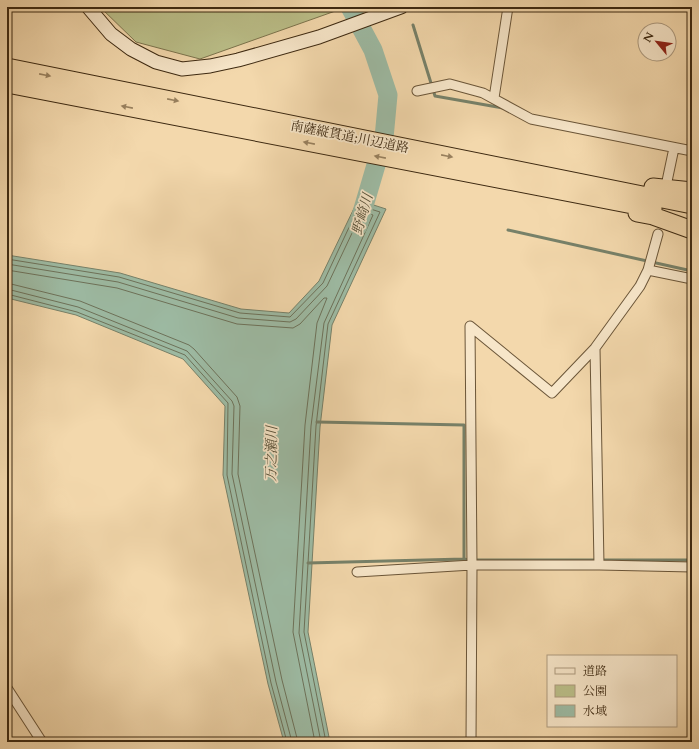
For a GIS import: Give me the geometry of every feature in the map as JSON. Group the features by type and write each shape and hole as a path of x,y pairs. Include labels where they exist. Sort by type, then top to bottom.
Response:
{"highway":[{"name":"南薩縦貫道;川辺道路","path":"7,67 413,156 692,205"},
{"name":"南薩縦貫道;川辺道路","path":"7,84 349,143"},
{"name":"南薩縦貫道;川辺道路","path":"476,168 692,216"},
{"path":"476,168 692,191"},
{"path":"476,168 581,203 653,216 692,230"}],"street":[{"path":"88,7 111,34 131,49 156,62 182,69 210,66 238,60 319,37 401,7"},
{"path":"494,98 508,7"},
{"path":"417,91 450,84 471,89 494,98 531,120 692,151"},
{"path":"666,186 674,148"},
{"path":"471,742 472,565 470,326 552,393 595,348 640,286 648,270 658,234"},
{"path":"648,270 692,279"},
{"path":"595,348 599,562"},
{"path":"357,572 472,565 599,562 692,567"},
{"path":"7,688 42,742"}],"green space":[{"path":"100,7 339,7 341,9 200,59 136,42"}],"water":[{"name":"万之瀬川","path":"358,200 386,209 332,325 320,427 308,632 330,742 284,742 268,684 223,475 225,406 183,359 76,315 7,298 7,255 120,273 241,309 289,313 319,281"}],"waterway":[{"name":"野崎川","path":"350,7 373,50 388,95 384,138 358,226"},
{"path":"413,25 435,96 503,108"},
{"path":"508,230 692,271"},
{"path":"317,422 464,425 464,559 469,560"},
{"path":"308,563 464,559"},
{"path":"477,560 692,560"}]}
